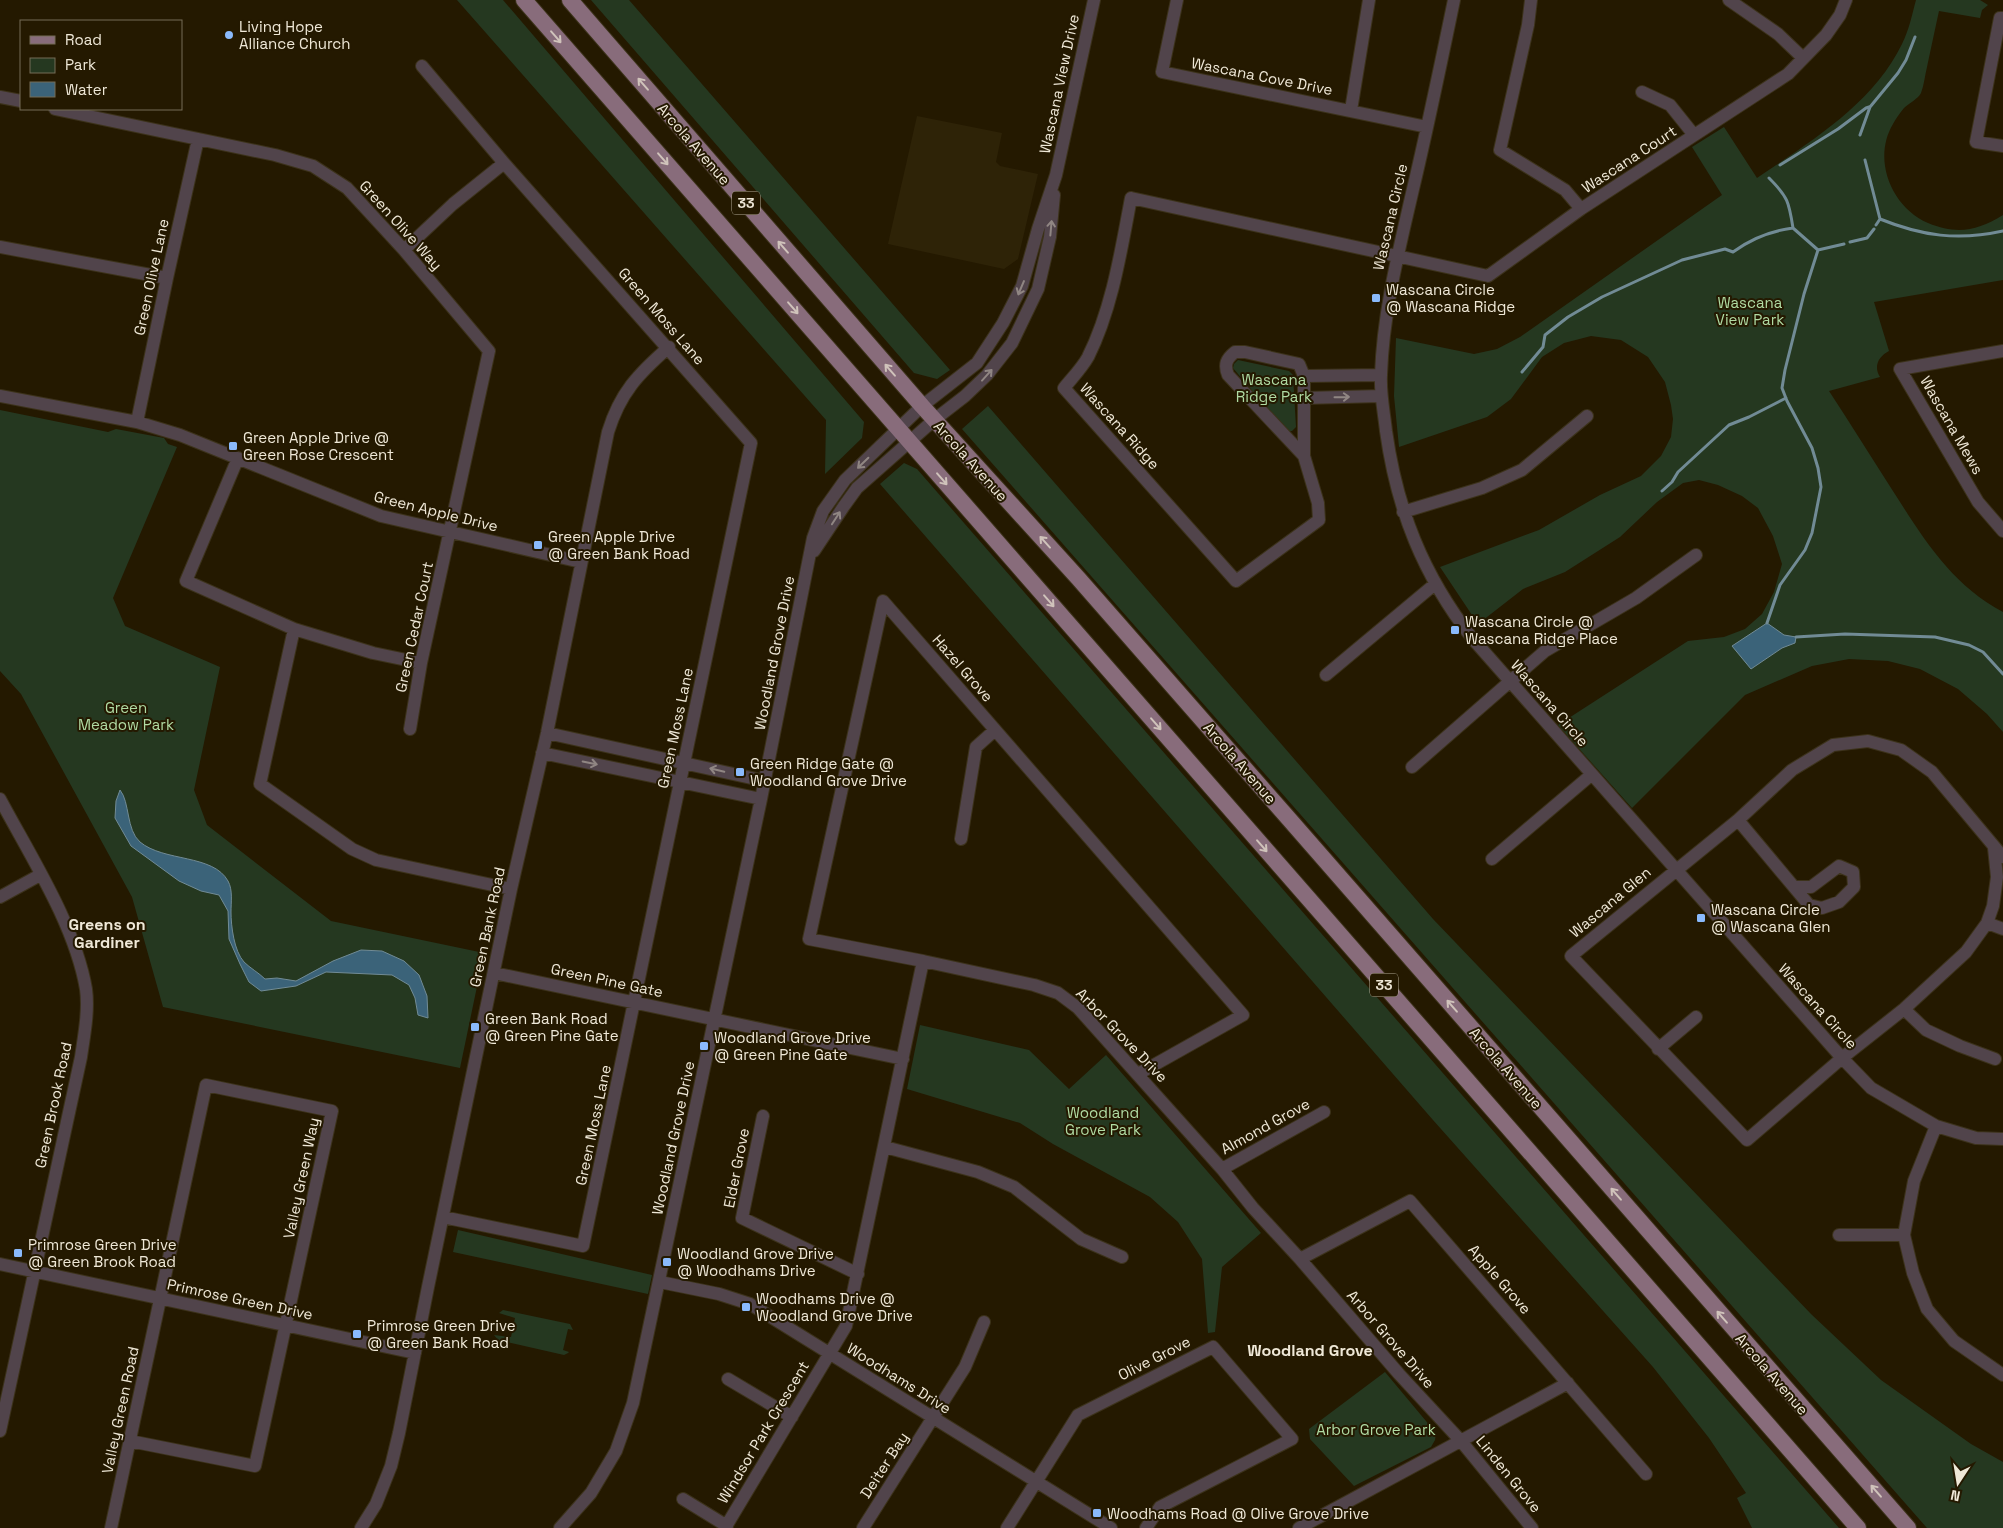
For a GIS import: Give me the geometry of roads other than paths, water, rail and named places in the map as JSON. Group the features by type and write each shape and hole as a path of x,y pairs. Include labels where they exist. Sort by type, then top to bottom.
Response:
{"main road":[{"name":"33","path":"524,0 1858,1528"},
{"name":"Arcola Avenue","path":"570,0 934,420 1078,578 1908,1528"}],"street":[{"name":"Wascana View Drive","path":"898,429 922,406 977,363 1003,323 1022,286 1056,175 1094,0"},
{"name":"Wascana Cove Drive","path":"1177,0 1162,72 1427,127"},
{"path":"1351,110 1369,0"},
{"name":"Wascana Circle","path":"1454,0 1398,256 1384,331 1380,375 1381,396 1392,468 1403,512 1422,559 1435,584 1461,624 1510,682 1842,1058 1872,1088 1936,1126 1976,1138 2003,1139"},
{"path":"1531,0 1528,25 1500,150 1565,190 1581,209"},
{"path":"1729,0 1778,34 1803,58"},
{"name":"Wascana Court","path":"1398,256 1488,276 1581,209 1788,74 1826,35 1840,15 1846,0"},
{"path":"2003,18 2000,18 1976,142 2003,146"},
{"name":"Green Moss Lane","path":"422,66 504,163 752,442 583,1246 443,1217"},
{"path":"1642,92 1670,105 1694,135"},
{"path":"0,97 20,102"},
{"name":"Green Olive Way","path":"60,110 275,155 313,166 346,188 404,250 489,351 451,532"},
{"name":"Green Olive Lane","path":"137,422 198,139"},
{"path":"404,250 453,204 504,163"},
{"name":"Wascana View Drive","path":"910,442 988,375 1012,343 1038,289 1050,238 1056,175"},
{"name":"Wascana Ridge","path":"1304,456 1228,375 1225,367 1228,358 1235,352 1245,352 1299,364 1304,376 1304,456 1318,502 1319,520 1236,581 1064,388 1087,359 1105,312 1121,254 1131,198 1398,256"},
{"path":"0,247 167,278"},
{"name":"Green Bank Road","path":"361,1528 376,1504 391,1466 608,432 613,414 630,385 643,370 669,347"},
{"name":"Wascana Mews","path":"2003,350 1900,369 1978,502 2003,530"},
{"path":"1304,376 1380,375"},
{"name":"Green Apple Drive","path":"0,396 137,422 180,435 381,516 581,562"},
{"path":"1304,398 1381,396"},
{"path":"1403,512 1482,488 1522,470 1588,416"},
{"name":"Woodland Grove Drive","path":"560,1528 591,1493 616,1451 633,1403 765,781 813,538 823,511 845,480 898,429"},
{"name":"Woodland Grove Drive","path":"809,559 858,488 910,442"},
{"path":"238,458 186,581 294,629 373,653 421,663"},
{"name":"Green Cedar Court","path":"410,729 421,663 451,532"},
{"path":"1412,768 1545,651 1636,598 1696,555"},
{"path":"1326,675 1435,584"},
{"name":"Hazel Grove","path":"923,962 809,939 883,601 1243,1015 1138,1074"},
{"path":"294,629 260,784 352,849 376,860 511,889"},
{"path":"961,839 976,747 996,730"},
{"path":"546,733 765,781"},
{"path":"1676,869 1738,820 1792,770 1833,745 1868,742 1901,750 1932,772 1999,852 1993,906 1987,923 1966,952 1904,1009 1842,1058"},
{"path":"542,753 761,799"},
{"path":"1492,860 1591,775"},
{"name":"Green Brook Road","path":"0,799 71,934 86,990 86,1016 81,1058 0,1431"},
{"path":"1738,820 1796,887"},
{"name":"Wascana Glen","path":"1676,869 1572,956 1658,1049 1747,1140 1842,1058"},
{"path":"0,897 40,875"},
{"path":"1987,923 2003,929"},
{"path":"829,1353 846,1326 923,962"},
{"name":"Arbor Grove Drive","path":"923,962 1034,985 1058,992 1078,1008 1222,1169 1253,1208 1300,1259 1399,1374 1462,1441"},
{"name":"Green Pine Gate","path":"494,973 903,1059"},
{"path":"1904,1009 1926,1030 1960,1046 1995,1059"},
{"path":"1658,1049 1696,1018"},
{"name":"Valley Green Way","path":"130,1441 255,1466 332,1111 206,1085 161,1299"},
{"name":"Almond Grove","path":"1222,1169 1324,1112"},
{"name":"Elder Grove","path":"763,1116 742,1218 858,1274"},
{"path":"1936,1126 1914,1181 1904,1235 1913,1273 1927,1309 1954,1341 2003,1375"},
{"path":"884,1147 978,1172 1014,1187 1081,1240 1122,1257"},
{"name":"Apple Grove","path":"1300,1259 1410,1201 1646,1474"},
{"path":"1838,1235 1904,1235"},
{"name":"Primrose Green Drive","path":"0,1264 415,1353"},
{"name":"Woodhams Drive","path":"660,1282 720,1294 750,1304 1034,1482 1111,1528"},
{"name":"Valley Green Road","path":"111,1528 161,1299"},
{"name":"Deiter Bay","path":"863,1528 965,1367 984,1322"},
{"name":"Olive Grove","path":"1034,1482 1078,1415 1213,1347 1292,1439 1160,1507 1146,1528"},
{"name":"Windsor Park Crescent","path":"726,1527 829,1353"},
{"path":"728,1379 792,1416"},
{"path":"1299,1528 1362,1492 1462,1441 1568,1383"},
{"name":"Linden Grove","path":"1462,1441 1532,1528"},
{"path":"1007,1528 1034,1482"},
{"path":"683,1499 726,1527"}],"water":[{"path":"1767,623 1784,635 1796,637 1795,643 1782,648 1751,669 1732,646"},
{"path":"120,790 125,801 132,831 140,842 162,853 211,866 221,872 228,881 231,892 231,918 235,945 244,962 265,979 277,978 296,981 333,961 361,950 382,951 404,961 419,975 427,996 428,1018 418,1015 415,998 409,985 392,975 326,972 296,986 261,991 249,982 229,939 228,911 219,895 201,891 179,881 131,846 115,818 116,801"}],"waterway":[{"path":"1860,135 1870,107 1898,73 1906,60 1915,37"},
{"path":"1780,165 1838,129 1869,107"},
{"path":"1865,160 1880,219"},
{"path":"1769,178 1787,200 1793,228"},
{"path":"1876,225 1880,219 1926,233 1955,236 1971,236 2003,231"},
{"path":"1522,372 1543,347 1545,335 1568,317 1602,297 1682,260 1725,249 1733,252 1761,236 1793,228 1818,250"},
{"path":"1850,242 1867,238 1874,229"},
{"path":"1818,250 1844,244"},
{"path":"1767,623 1780,585 1805,550 1812,533 1821,487 1812,448 1782,388 1804,294 1818,250"},
{"path":"1662,491 1672,482 1678,472 1729,425 1786,398"},
{"path":"1796,637 1845,634 1935,637 1969,645 1983,652 2003,674"}],"place":[{"name":"Living Hope Alliance Church","path":"229,35"},
{"name":"Wascana Circle @ Wascana Ridge","path":"1376,298"},
{"name":"Green Apple Drive @ Green Rose Crescent","path":"233,446"},
{"name":"Green Apple Drive @ Green Bank Road","path":"538,545"},
{"name":"Wascana Circle @ Wascana Ridge Place","path":"1455,630"},
{"name":"Green Ridge Gate @ Woodland Grove Drive","path":"740,772"},
{"name":"Wascana Circle @ Wascana Glen","path":"1701,918"},
{"name":"Green Bank Road @ Green Pine Gate","path":"475,1027"},
{"name":"Woodland Grove Drive @ Green Pine Gate","path":"704,1046"},
{"name":"Primrose Green Drive @ Green Brook Road","path":"18,1253"},
{"name":"Woodland Grove Drive @ Woodhams Drive","path":"667,1262"},
{"name":"Woodhams Drive @ Woodland Grove Drive","path":"746,1307"},
{"name":"Primrose Green Drive @ Green Bank Road","path":"357,1334"},
{"name":"Woodhams Road @ Olive Grove Drive","path":"1097,1513"}],"district":[{"name":"Greens on Gardiner","path":"107,933"},
{"name":"Woodland Grove","path":"1310,1350"}],"park label":[{"name":"Wascana View Park","path":"1750,310"},
{"name":"Wascana Ridge Park","path":"1274,388"},
{"name":"Green Meadow Park","path":"126,716"},
{"name":"Woodland Grove Park","path":"1103,1120"},
{"name":"Arbor Grove Park","path":"1376,1429"}]}
